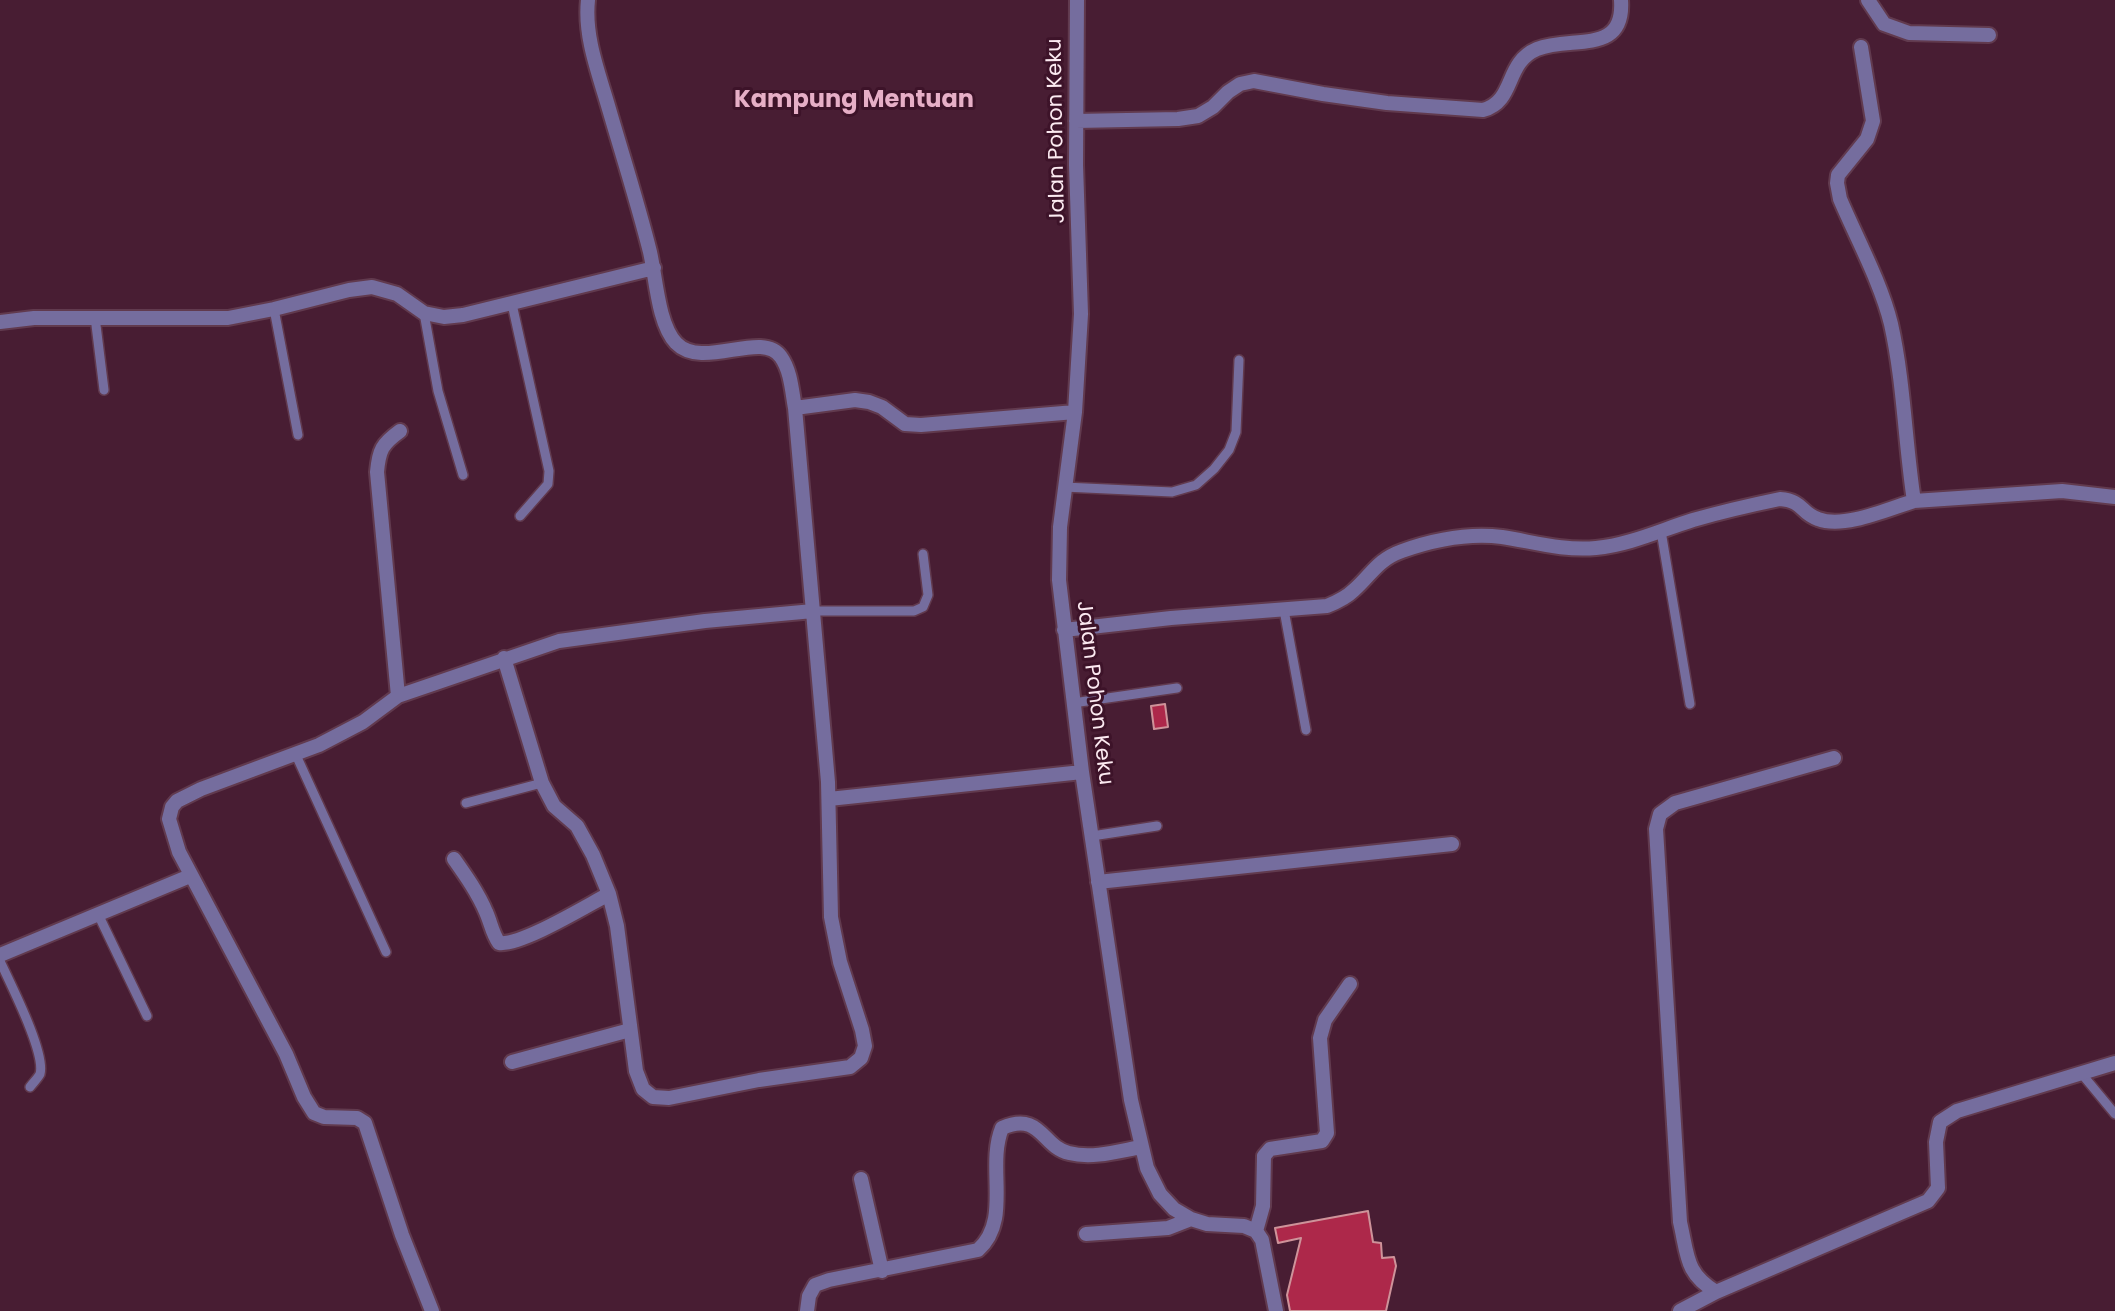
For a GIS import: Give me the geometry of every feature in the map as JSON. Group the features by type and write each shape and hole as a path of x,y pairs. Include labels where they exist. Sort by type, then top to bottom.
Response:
{"street":[{"path":"504,659 542,783 554,806 577,826 610,894 617,926 636,1072 643,1089 653,1097 669,1098 759,1080 850,1067 861,1058 865,1046 862,1030 840,962 831,917 829,799 795,408 790,380 781,357 772,349 762,347 699,354 685,350 675,342 665,326 654,268 590,41 588,0"},
{"name":"Jalan Pohon Keku","path":"1077,0 1076,121 1081,314 1074,412 1064,487 1059,580 1082,772 1131,1100 1147,1168 1160,1194 1174,1209 1191,1219 1207,1224 1244,1226 1256,1231"},
{"path":"1076,121 1178,119 1198,116 1213,107 1228,92 1254,81 1387,103 1483,110 1496,107 1503,99 1508,82 1519,62 1535,50 1555,44 1606,38 1617,28 1621,11 1620,0"},
{"path":"1868,0 1884,24 1909,33 1989,35"},
{"path":"1861,47 1873,121 1867,139 1838,175 1837,183 1840,199 1884,301 1890,322 1897,358 1914,501"},
{"path":"0,323 34,318 228,318 372,287 397,294 424,313 444,317 463,316 654,268"},
{"path":"795,408 855,400 882,407 905,424 921,425 1074,412"},
{"path":"398,696 377,472 378,456 386,442 400,431"},
{"path":"1064,630 1171,618 1327,606 1350,594 1381,561 1402,551 1444,540 1474,536 1499,537 1574,550 1619,544 1692,520 1780,499 1800,504 1813,518 1822,521 1861,518 1914,501 2062,491 2115,497"},
{"path":"432,1311 402,1235 365,1123 357,1118 324,1118 314,1112 304,1097 286,1055 179,852 169,819 172,807 177,801 201,789 296,755 363,722 398,696 559,640 705,621 813,611"},
{"path":"1716,1292 1698,1282 1690,1267 1680,1222 1656,829 1660,814 1675,803 1834,758"},
{"path":"829,799 1082,772"},
{"path":"1098,882 1452,844"},
{"path":"454,859 473,886 493,936 499,943 508,944 526,937 610,894"},
{"path":"0,955 190,876"},
{"path":"1276,1311 1262,1240 1256,1231 1262,1206 1264,1156 1270,1149 1322,1141 1327,1132 1320,1038 1325,1020 1350,984"},
{"path":"512,1062 630,1030"},
{"path":"1680,1311 1716,1292 1928,1201 1938,1188 1936,1142 1940,1122 1957,1111 2115,1063"},
{"path":"807,1311 808,1296 815,1285 978,1250 988,1241 995,1218 996,1143 1002,1128 1012,1124 1029,1125 1066,1153 1109,1153 1141,1147"},
{"path":"861,1179 882,1271"},
{"path":"1086,1234 1168,1228 1191,1219"}],"lane":[{"path":"512,304 549,471 548,484 520,516"},
{"path":"274,309 298,435"},
{"path":"424,313 438,391 463,475"},
{"path":"95,317 104,390"},
{"path":"1064,487 1172,492 1196,485 1222,460 1236,432 1240,360"},
{"path":"1661,531 1690,704"},
{"path":"813,611 914,611 923,607 929,595 923,554"},
{"path":"1284,610 1306,730"},
{"path":"1073,704 1177,688"},
{"path":"296,755 386,952"},
{"path":"466,803 542,783"},
{"path":"1092,836 1157,827"},
{"path":"98,914 147,1016"},
{"path":"0,961 36,1043 41,1062 40,1075 30,1087"},
{"path":"2081,1073 2115,1114"}],"building":[{"path":"1165,704 1168,727 1154,729 1151,706"},
{"path":"1368,1211 1373,1242 1381,1243 1382,1258 1394,1257 1396,1266 1386,1311 1290,1311 1287,1295 1301,1238 1278,1243 1275,1228"}],"district":[{"name":"Kampung Mentuan","path":"854,101"}]}
